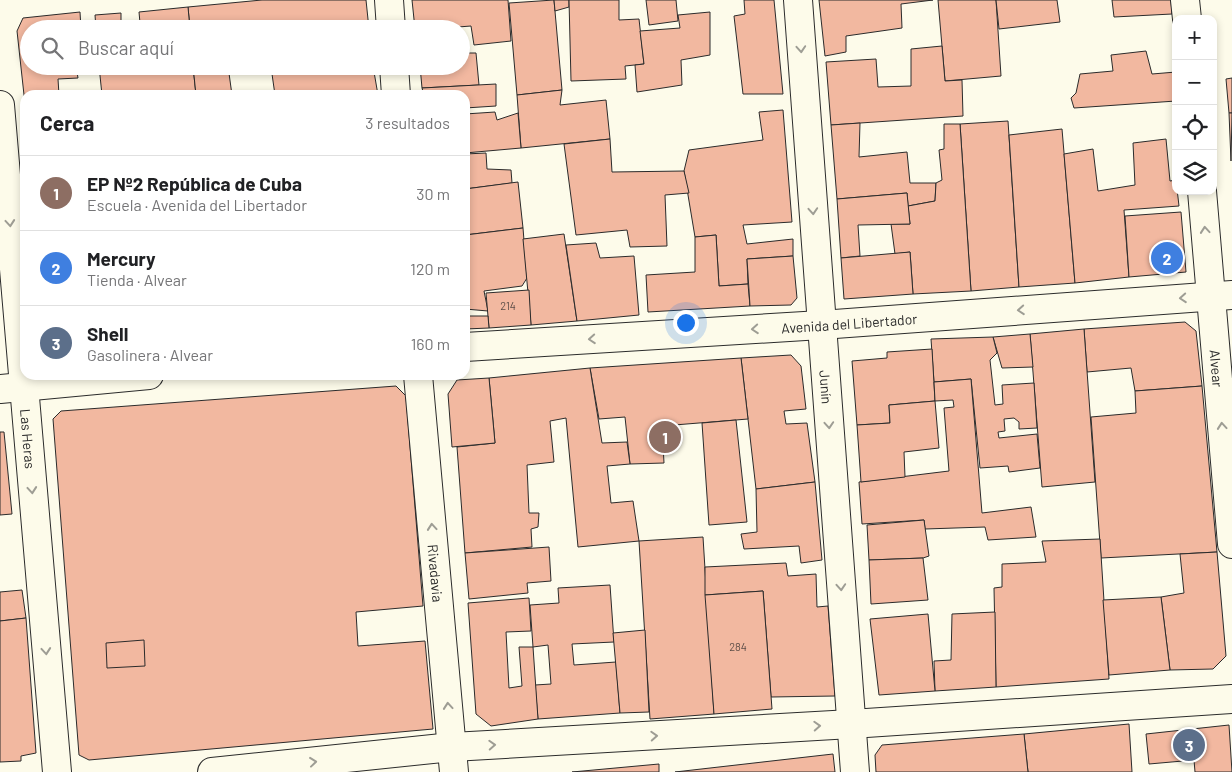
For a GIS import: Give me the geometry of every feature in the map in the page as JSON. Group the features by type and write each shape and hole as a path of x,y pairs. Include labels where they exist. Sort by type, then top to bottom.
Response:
{"street":[{"path":"389,0 390,20"},
{"name":"Junín","path":"798,0 855,772"},
{"path":"1185,0 1186,15"},
{"path":"395,75 396,90"},
{"name":"Las Heras","path":"0,105 12,388 57,772"},
{"name":"Alvear","path":"1203,195 1221,295 1232,544"},
{"name":"Avenida del Libertador","path":"470,347 821,325 1221,295"},
{"path":"12,388 96,380"},
{"name":"Rivadavia","path":"418,380 453,760"},
{"path":"212,772 453,760 852,724 1232,699"}],"building":[{"path":"262,0 366,0 368,20 189,20 188,7"},
{"path":"412,0 508,0 511,41 474,45 470,20 414,20"},
{"path":"554,0 562,90 517,95 509,3"},
{"path":"554,0 569,0 569,7 555,11"},
{"path":"569,0 619,0 619,20 639,19 644,64 625,66 626,79 571,81"},
{"path":"646,0 676,0 678,21 649,25"},
{"path":"744,0 774,0 783,94 743,94 734,16 745,14"},
{"path":"819,0 933,0 901,4 902,28 846,36 846,52 825,56"},
{"path":"938,0 996,0 1001,76 945,81"},
{"path":"996,0 1057,0 1060,22 999,29"},
{"path":"1112,0 1171,0 1172,14 1114,17"},
{"path":"188,7 189,20 140,20 139,12"},
{"path":"80,12 80,20 22,20 23,18"},
{"path":"710,12 710,55 681,60 682,85 637,92 635,65 644,64 640,31 680,28 678,15"},
{"path":"121,13 121,20 95,20 95,15"},
{"path":"20,24 20,58 17,31"},
{"path":"942,46 945,81 962,80 963,116 831,125 826,62 876,59 878,87 911,86 911,49"},
{"path":"1146,51 1152,74 1172,72 1172,101 1074,108 1071,98 1076,93 1080,74 1113,71 1111,55"},
{"path":"470,53 476,53 479,85 422,88 421,75 470,75"},
{"path":"22,75 78,75 78,78 58,79 59,90 23,90"},
{"path":"100,75 194,75 195,90 101,90"},
{"path":"194,75 229,75 231,90 195,90"},
{"path":"272,75 375,75 377,90 274,90"},
{"path":"1232,78 1232,113 1229,113 1226,79"},
{"path":"496,84 496,106 470,108 470,90 423,90 422,88"},
{"path":"562,90 560,105 606,100 610,139 521,148 517,95"},
{"path":"783,110 792,222 743,225 747,244 793,239 793,256 747,259 748,284 719,286 716,235 695,237 684,171 689,150 763,140 759,112"},
{"path":"495,112 497,120 518,113 521,148 470,153 470,114"},
{"path":"1229,113 1232,113 1231,161"},
{"path":"1008,121 1019,287 971,291 960,124"},
{"path":"860,123 859,157 907,152 910,183 936,183 935,201 908,206 907,193 837,199 831,125"},
{"path":"944,124 960,124 971,291 913,294 910,252 895,254 891,224 910,224 908,206 935,201 936,183 942,180 939,150 944,149"},
{"path":"1062,129 1075,283 1019,287 1009,135"},
{"path":"610,139 612,172 684,171 689,193 665,195 667,246 630,247 627,230 576,235 564,144"},
{"path":"1166,139 1170,181 1172,181 1172,195 1178,195 1179,206 1124,210 1129,277 1075,283 1064,154 1093,149 1098,191 1135,185 1133,143"},
{"path":"486,153 487,169 511,170 512,183 470,188 470,154"},
{"path":"518,182 523,228 470,234 470,188"},
{"path":"907,193 910,224 858,225 860,256 841,258 837,199"},
{"path":"1181,212 1186,272 1129,277 1125,216"},
{"path":"523,228 527,278 522,286 484,291 488,311 470,309 470,234"},
{"path":"564,234 577,321 531,325 523,239"},
{"path":"716,235 719,286 748,284 750,306 648,312 646,275 695,272 695,237"},
{"path":"596,243 600,258 634,256 639,315 577,321 566,245"},
{"path":"910,252 913,294 844,299 841,258"},
{"path":"793,256 797,298 791,305 750,306 747,259"},
{"path":"529,290 531,325 489,328 486,293"},
{"path":"470,316 488,316 489,328 470,329"},
{"path":"1185,322 1196,331 1202,386 1135,391 1131,368 1087,372 1084,329"},
{"path":"1084,329 1095,482 1042,487 1030,334"},
{"path":"1030,334 1033,367 1002,368 993,337"},
{"path":"993,337 997,353 990,360 995,405 1003,404 1002,385 1034,383 1037,428 1019,429 1019,422 1014,418 1004,419 1005,431 998,432 999,438 1037,434 1040,468 1009,472 1008,466 980,468 971,379 934,382 931,339"},
{"path":"932,349 935,401 889,405 890,423 857,425 852,361 887,358 887,352"},
{"path":"791,355 801,366 806,409 784,411 786,424 807,423 815,482 756,489 741,358"},
{"path":"741,358 748,419 662,426 664,463 630,464 625,417 599,419 590,368"},
{"path":"590,368 602,443 627,442 630,464 607,466 611,503 633,501 639,541 578,547 566,418 550,421 554,462 527,465 529,513 539,513 538,527 531,529 532,547 465,553 457,447 495,443 489,378"},
{"path":"489,378 495,443 452,447 448,394 457,380"},
{"path":"971,379 982,513 1031,507 1036,537 988,540 985,527 925,529 924,520 862,524 859,482 949,471 944,408 954,407 953,400 935,401 934,382"},
{"path":"396,386 406,396 423,606 356,612 358,646 425,641 433,729 89,760 79,755 53,419 61,411"},
{"path":"1202,386 1217,552 1101,558 1091,417 1136,413 1135,391"},
{"path":"935,401 939,448 904,452 905,477 861,482 857,425 890,423 889,405"},
{"path":"736,420 747,522 709,525 702,423"},
{"path":"0,432 4,432 12,514 0,515"},
{"path":"815,482 822,560 801,563 799,546 744,549 741,534 757,532 756,489"},
{"path":"924,520 929,556 923,558 869,560 867,525"},
{"path":"703,537 714,714 650,719 639,541"},
{"path":"1100,539 1109,679 996,687 994,588 1002,587 1002,564 1046,562 1042,541"},
{"path":"549,547 551,581 527,583 528,593 469,599 465,553"},
{"path":"1217,552 1226,656 1213,669 1170,670 1161,597 1184,593 1180,554"},
{"path":"923,558 928,600 871,604 869,560"},
{"path":"786,563 788,576 816,574 817,607 828,606 835,696 771,697 763,591 705,595 705,567"},
{"path":"610,585 614,642 572,644 574,665 616,662 620,713 538,719 535,685 551,684 548,645 533,647 530,605 559,603 558,588"},
{"path":"22,590 26,618 0,621 0,592"},
{"path":"763,591 772,709 714,714 705,595"},
{"path":"1161,597 1170,670 1109,675 1103,600"},
{"path":"529,598 531,631 506,632 509,688 522,686 519,647 533,647 538,719 491,726 476,714 468,603"},
{"path":"995,612 996,687 935,691 934,661 951,660 952,614"},
{"path":"928,614 935,691 879,695 870,619"},
{"path":"26,618 36,753 21,756 21,761 0,762 0,621"},
{"path":"645,630 649,712 620,713 613,633"},
{"path":"144,640 145,666 107,668 106,643"},
{"path":"1129,724 1132,772 1028,772 1024,734"},
{"path":"1229,725 1232,772 1195,772 1194,760 1149,764 1146,734"},
{"path":"1024,734 1028,772 876,772 875,755 882,745"},
{"path":"833,754 835,772 675,772"},
{"path":"659,764 659,772 572,772"}],"place":[{"name":"Mercury","path":"1167,258"},
{"name":"EP Nº2 República de Cuba","path":"665,437"},
{"name":"Shell","path":"1189,745"}]}
